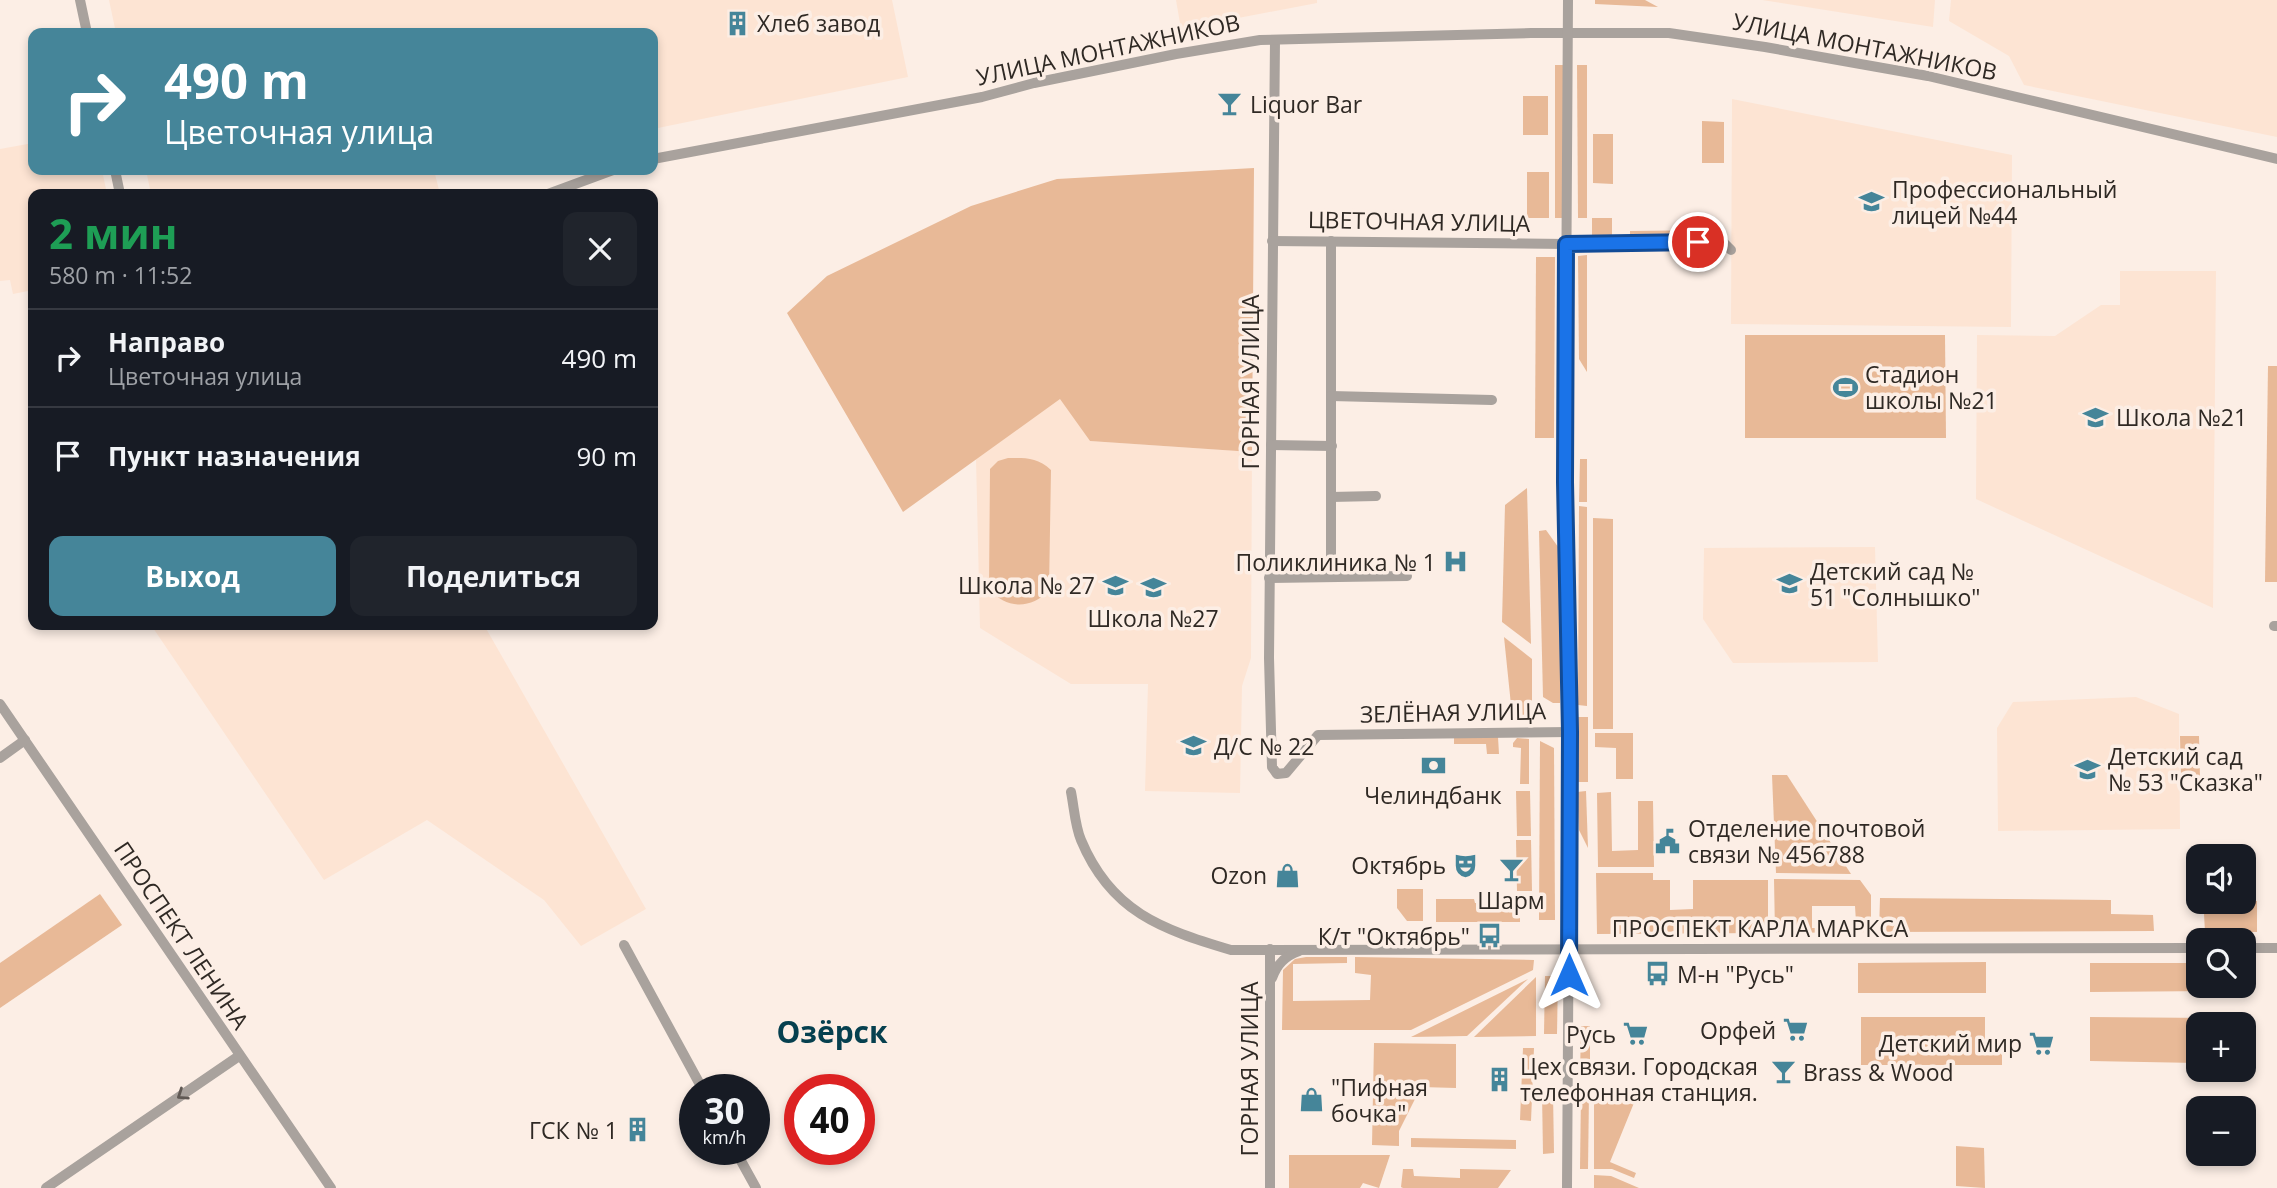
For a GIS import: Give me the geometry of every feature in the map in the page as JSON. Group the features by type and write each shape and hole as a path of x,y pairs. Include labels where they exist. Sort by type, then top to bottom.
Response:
{"street":[{"path":"80,0 86,28"},
{"path":"1567,1188 1570,732 1565,482 1568,0"},
{"name":"УЛИЦА МОНТАЖНИКОВ","path":"658,158 982,97 1034,83 1246,41 1670,33 1765,47 1969,85 2277,159"},
{"name":"ГОРНАЯ УЛИЦА","path":"1275,40 1269,578 1269,725 1272,767 1277,774 1286,773 1318,735 1336,734"},
{"path":"562,189 599,175"},
{"name":"ЦВЕТОЧНАЯ УЛИЦА","path":"1272,241 1566,244 1722,241 1731,250"},
{"path":"1331,241 1331,578"},
{"path":"1331,396 1492,400"},
{"path":"1271,445 1332,446"},
{"path":"1331,496 1376,496"},
{"path":"1269,578 1407,576"},
{"name":"ПРОСПЕКТ ЛЕНИНА","path":"0,704 331,1188"},
{"name":"ЗЕЛЁНАЯ УЛИЦА","path":"1336,734 1570,732"},
{"path":"0,758 25,740"},
{"name":"ПРОСПЕКТ КАРЛА МАРКСА","path":"1072,792 1080,838 1106,886 1137,913 1179,934 1231,950 2186,948"},
{"path":"624,945 694,1074"},
{"path":"1270,986 1277,966 1284,959 1305,948"},
{"path":"2256,948 2277,948"},
{"name":"ГОРНАЯ УЛИЦА","path":"1270,949 1270,1188"},
{"path":"46,1188 239,1056"},
{"path":"743,1165 755,1188"}],"shaded area":[{"path":"109,0 892,0 908,77 658,128 658,28 115,28"},
{"path":"1176,0 1317,0 1317,3 1181,29"},
{"path":"1595,0 1645,0 1658,7 1595,4"},
{"path":"1762,0 1935,0 1933,27"},
{"path":"1951,0 2277,0 2277,137 2024,85 2009,56 1949,21"},
{"path":"1555,65 1565,65 1565,218 1555,218"},
{"path":"1577,65 1587,65 1587,218 1578,218"},
{"path":"1523,96 1548,96 1548,135 1523,135"},
{"name":"Профессиональный лицей №44","path":"1732,99 2012,155 2011,327 1731,324"},
{"path":"1702,121 1724,122 1724,163 1702,163"},
{"path":"1593,134 1613,134 1613,184 1593,183"},
{"path":"28,144 28,175 103,175 106,189 28,189 28,291 13,294 10,280 0,281 0,149"},
{"path":"1254,168 1252,452 1090,441 1060,399 903,512 787,313 827,276 971,206 1057,179"},
{"path":"1527,172 1549,172 1549,218 1527,218"},
{"path":"147,175 435,175 439,189 150,189"},
{"path":"1592,218 1612,218 1612,237 1592,237"},
{"path":"1716,230 1716,234 1630,235 1630,231"},
{"path":"1587,255 1587,372 1579,359 1578,256"},
{"path":"1536,257 1555,257 1554,438 1535,438"},
{"name":"Школа №21","path":"2120,271 2216,271 2213,608 1976,499 1977,335 2055,336 2101,305 2120,305"},
{"name":"Стадион школы №21","path":"1745,335 1945,335 1946,438 1745,438"},
{"path":"2268,366 2277,366 2277,582 2265,582"},
{"name":"Школа № 27","path":"1060,398 1090,441 1252,452 1251,658 1242,686 1240,793 1145,791 1148,684 1071,684 980,628 976,459"},
{"path":"1008,458 1036,460 1051,470 1049,590 1042,597 1027,604 1003,600 989,589 990,469 998,461"},
{"path":"1580,459 1587,459 1587,502 1579,502"},
{"path":"1527,488 1531,644 1502,622 1505,505"},
{"path":"1579,506 1587,507 1587,706 1578,705"},
{"path":"1593,518 1613,519 1613,729 1593,729"},
{"path":"1546,530 1561,551 1560,703 1553,703 1543,697 1539,531"},
{"name":"Детский сад № 51 \"Солнышко\"","path":"1875,547 1878,662 1733,663 1703,619 1704,548"},
{"path":"154,630 487,630 646,909 581,946 544,900 427,820 324,880"},
{"path":"1504,637 1532,659 1532,716 1521,716 1511,705"},
{"name":"Детский сад № 53 \"Сказка\"","path":"2136,697 2179,714 2180,829 1998,831 1997,728 2013,702"},
{"path":"1575,717 1588,717 1588,782 1575,782"},
{"path":"1595,733 1633,733 1633,779 1616,779 1616,748 1595,747"},
{"path":"1454,736 1498,737 1499,754 1487,754 1486,744 1454,744"},
{"path":"2180,736 2199,736 2200,779 2181,779"},
{"path":"1517,738 1529,739 1529,784 1520,784 1521,748 1513,747"},
{"path":"1540,741 1554,748 1555,920 1539,920"},
{"path":"1772,775 1787,775 1851,874 1776,873"},
{"path":"1516,791 1530,791 1531,836 1517,836"},
{"path":"1586,791 1588,848 1579,830 1577,792"},
{"path":"1611,792 1612,851 1638,850 1638,801 1653,801 1654,867 1598,867 1597,793"},
{"path":"1516,840 1531,840 1532,891 1517,891"},
{"path":"1596,873 1653,873 1653,880 1670,880 1670,910 1693,909 1693,880 1768,880 1768,933 1597,934"},
{"path":"1774,879 1860,880 1871,895 1871,922 1856,922 1855,906 1812,906 1812,928 1855,928 1856,925 1871,925 1871,932 1775,933"},
{"path":"1397,889 1423,889 1423,921 1407,921 1397,908"},
{"path":"100,894 122,925 0,1008 0,963"},
{"path":"1880,898 2111,900 2111,914 2153,915 2154,931 1879,932"},
{"path":"1436,899 1474,899 1475,903 1500,903 1501,899 1520,899 1520,922 1436,922"},
{"path":"2257,901 2257,932 2256,928 2205,928 2204,914 2256,914"},
{"path":"1347,957 1347,963 1293,964 1293,1001 1370,1000 1371,975 1355,973 1355,957 1534,960 1533,970 1411,1030 1282,1030 1283,970 1295,959"},
{"path":"1986,962 1986,993 1858,993 1858,963"},
{"path":"2090,963 2186,963 2186,991 2090,992"},
{"path":"1545,976 1558,976 1557,1034 1544,1034"},
{"path":"1536,977 1536,1036 1474,1037"},
{"path":"1528,979 1467,1036 1411,1037"},
{"path":"1861,1017 1985,1017 1985,1043 2002,1043 2002,1065 1861,1065"},
{"path":"2090,1017 2186,1018 2186,1063 2090,1061"},
{"path":"1581,1026 1590,1026 1590,1075 1580,1075"},
{"path":"1374,1043 1456,1044 1456,1088 1421,1087 1399,1131 1399,1146 1372,1145"},
{"path":"1523,1048 1534,1048 1531,1121 1520,1120"},
{"path":"1542,1093 1553,1093 1554,1153 1543,1154"},
{"path":"1581,1093 1589,1093 1588,1169 1580,1169"},
{"path":"1594,1093 1638,1093 1610,1162 1636,1173 1634,1178 1612,1169 1594,1169"},
{"path":"1411,1138 1516,1140 1516,1149 1411,1147"},
{"path":"1956,1146 1984,1148 1985,1188 1956,1186"},
{"path":"1289,1155 1390,1155 1379,1188 1363,1183 1360,1188 1289,1188"},
{"path":"1403,1169 1413,1169 1414,1176 1460,1178 1460,1169 1511,1170 1498,1188 1403,1188"},
{"path":"1594,1175 1611,1176 1639,1188 1594,1188"}],"place":[{"name":"Хлеб завод","path":"737,23"},
{"name":"Liquor Bar","path":"1230,104"},
{"name":"Профессиональный лицей №44","path":"1872,202"},
{"name":"Стадион школы №21","path":"1845,387"},
{"name":"Школа №21","path":"2096,417"},
{"name":"Поликлиника № 1","path":"1456,562"},
{"name":"Детский сад № 51 \"Солнышко\"","path":"1790,584"},
{"name":"Школа № 27","path":"1115,585"},
{"name":"Школа №27","path":"1153,588"},
{"name":"Д/С № 22","path":"1194,746"},
{"name":"Челиндбанк","path":"1433,765"},
{"name":"Детский сад № 53 \"Сказка\"","path":"2088,769"},
{"name":"Отделение почтовой связи № 456788","path":"1668,841"},
{"name":"Октябрь","path":"1466,865"},
{"name":"Шарм","path":"1511,870"},
{"name":"Ozon","path":"1287,875"},
{"name":"К/т \"Октябрь\"","path":"1490,936"},
{"name":"М-н \"Русь\"","path":"1657,974"},
{"name":"Орфей","path":"1796,1030"},
{"name":"Русь","path":"1636,1034"},
{"name":"Детский мир","path":"2042,1043"},
{"name":"Brass & Wood","path":"1783,1072"},
{"name":"Цех связи. Городская телефонная станция.","path":"1500,1079"},
{"name":"\"Пифная бочка\"","path":"1311,1100"},
{"name":"ГСК № 1","path":"638,1130"}],"district":[{"name":"Озёрск","path":"832,1031"}],"route":[{"path":"1569,975 1566,244 1698,242"}]}
